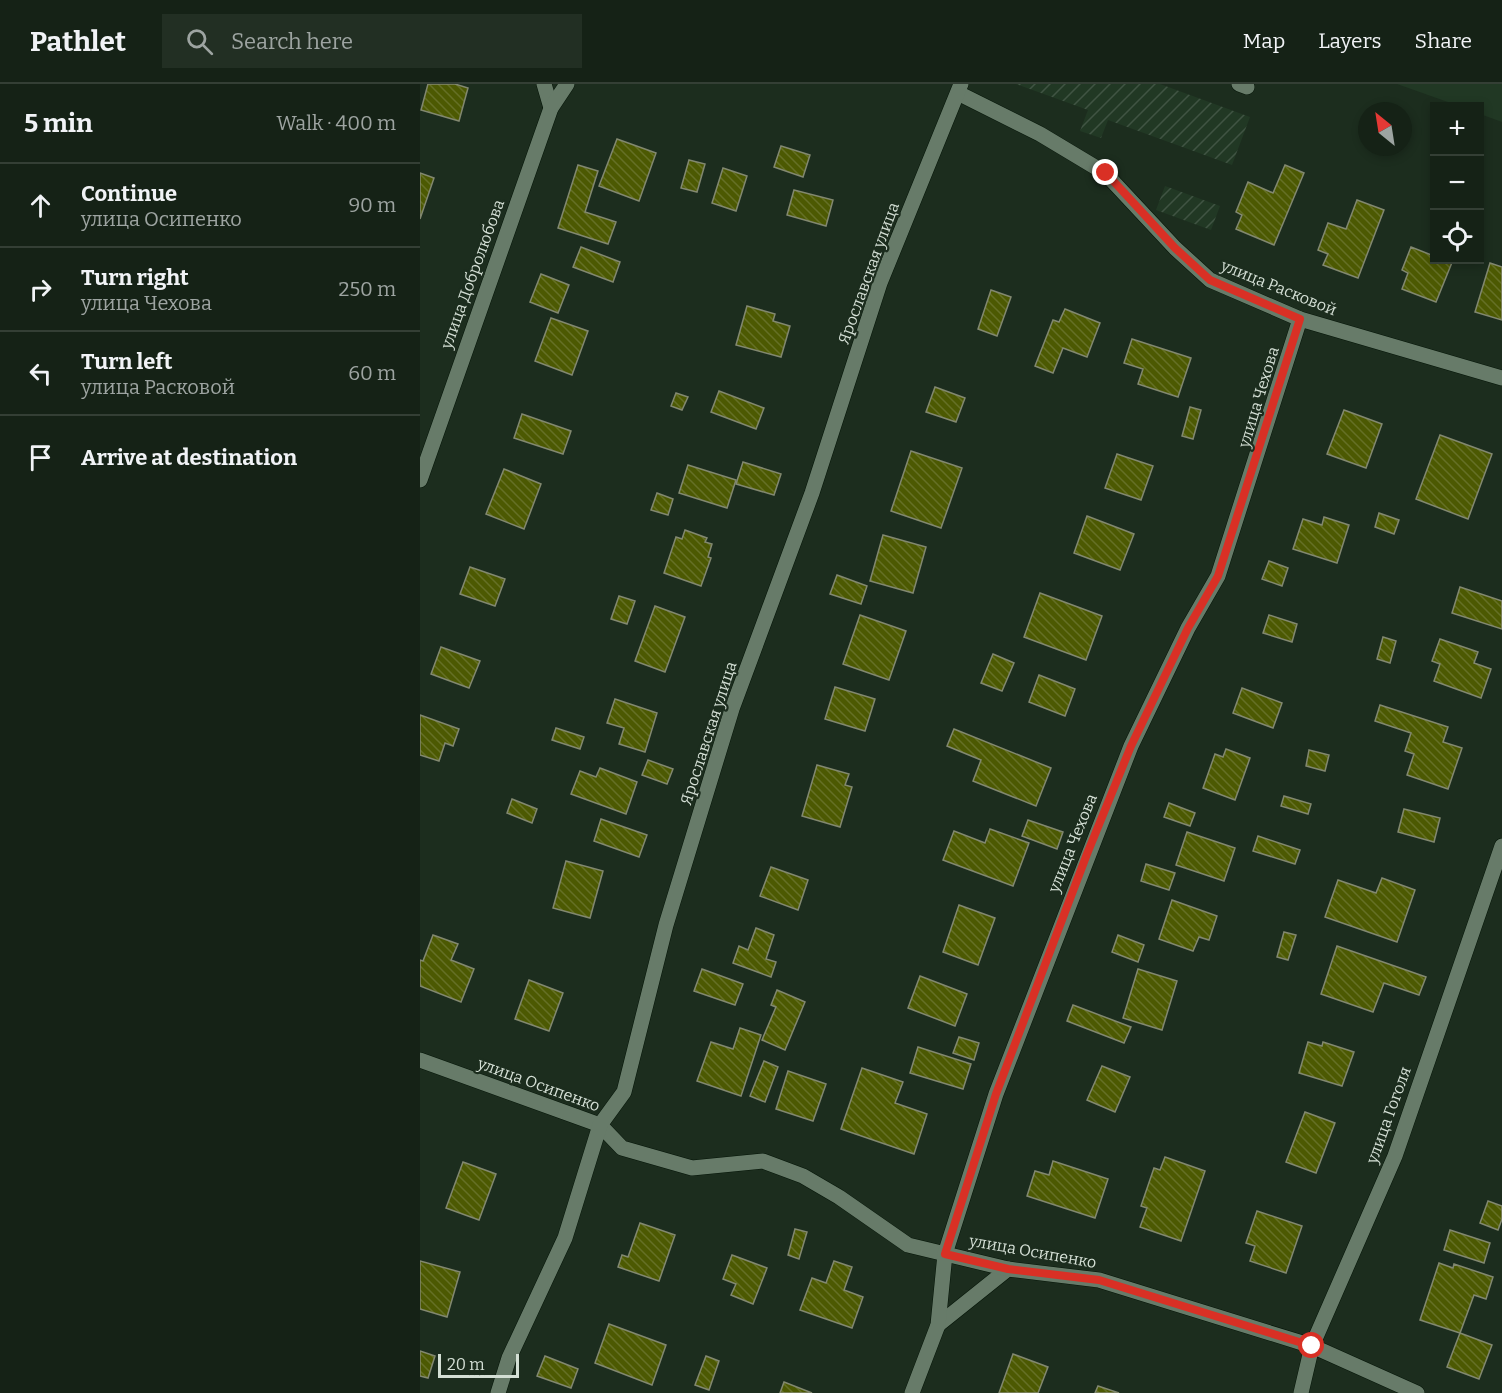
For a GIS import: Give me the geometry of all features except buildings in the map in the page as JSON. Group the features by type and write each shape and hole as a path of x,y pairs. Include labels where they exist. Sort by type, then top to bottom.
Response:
{"street":[{"path":"544,84 550,108"},
{"name":"улица Добролюбова","path":"420,480 550,108 567,84"},
{"name":"улица Расковой","path":"960,89 1106,173 1175,248 1210,280 1300,319 1502,378"},
{"name":"Ярославская улица","path":"498,1393 509,1358 565,1238 600,1125 624,1092 666,925 732,709 813,493 880,282 960,89"},
{"name":"улица Чехова","path":"912,1393 938,1325 945,1254 996,1094 1087,854 1131,746 1188,628 1218,576 1300,319"},
{"name":"улица Гоголя","path":"1301,1393 1312,1346 1395,1156 1502,846"},
{"name":"улица Осипенко","path":"420,1060 600,1125 622,1148 692,1168 763,1161 803,1176 839,1197 908,1245 1008,1269 1099,1280 1312,1346 1417,1393"},
{"path":"938,1325 1008,1269"}],"shaded area":[{"path":"1016,84 1160,84 1250,117 1232,165 1108,120 1101,138 1080,131 1088,110"},
{"path":"1397,84 1502,84 1502,122 1484,115 1484,102 1448,102"},
{"path":"1165,186 1220,206 1211,230 1156,210"}],"route":[{"path":"1106,173 1149,217 1175,248 1210,280 1300,319 1265,436 1218,576 1188,628 1131,746 1087,854 996,1094 945,1254 1008,1269 1099,1280 1312,1346"}]}
